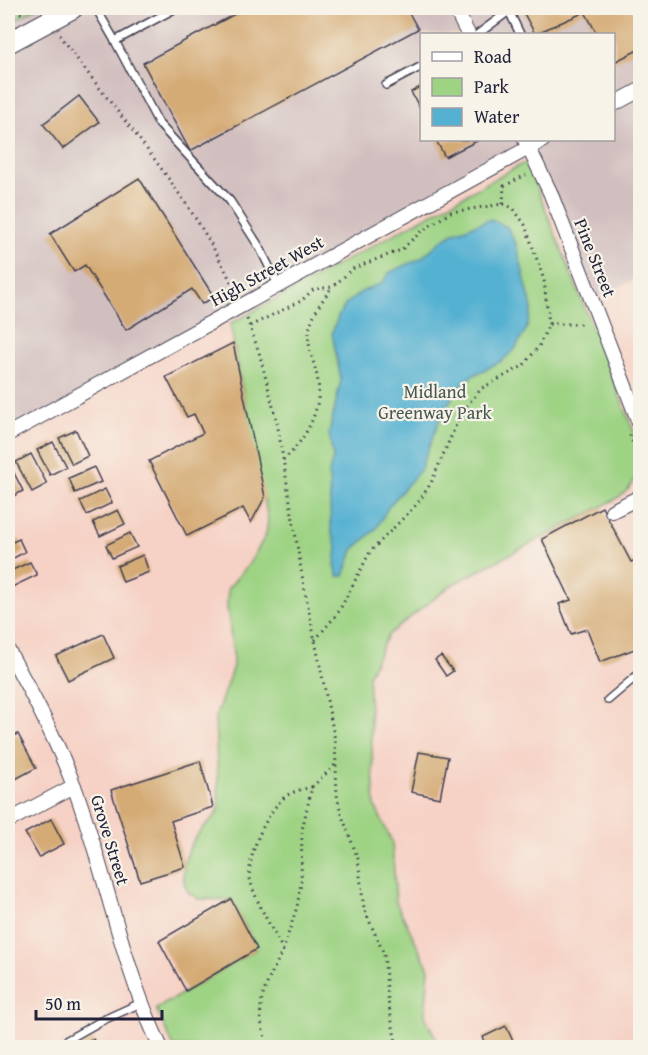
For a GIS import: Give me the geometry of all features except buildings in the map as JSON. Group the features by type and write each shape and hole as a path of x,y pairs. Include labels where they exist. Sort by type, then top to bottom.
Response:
{"main road":[{"path":"8,44 73,8"}],"street":[{"path":"455,8 468,33"},
{"path":"615,103 640,90"},
{"name":"High Street West","path":"8,434 279,285 527,143"},
{"name":"Pine Street","path":"527,143 550,192 640,425"},
{"path":"612,511 640,497"},
{"name":"Grove Street","path":"8,650 38,706 74,786 143,1002 161,1047"},
{"path":"8,821 74,786"}],"lane":[{"path":"96,8 159,124 230,201 260,248 279,285"},
{"path":"115,41 176,8"},
{"path":"478,33 510,9 520,33"},
{"path":"386,85 420,67"},
{"path":"608,700 640,672"},
{"path":"53,1047 143,1002"}],"path":[{"path":"9,8 22,15 29,11"},
{"path":"55,29 148,151 224,266 236,295"},
{"path":"503,204 504,186 525,175 530,182"},
{"path":"283,460 295,450 314,417 318,400 309,333 318,307 332,287 354,268 401,250 423,230 451,212 503,204 513,208 525,225 544,280 549,324 539,346 523,366 482,388 462,411 430,483 418,503 370,552 334,619 315,640"},
{"path":"250,326 301,301 314,289 332,287"},
{"path":"549,324 586,324 582,313"},
{"path":"245,315 277,422 334,740 337,795 341,813 358,859 364,909 384,954 388,1001 397,1047"},
{"path":"282,950 250,882 250,868 272,811 286,796 312,787 336,764"},
{"path":"269,1047 262,1031 260,998 282,950 297,907 301,883 302,830 312,787"}],"shaded area":[{"path":"8,8 640,8 640,277 593,299 529,147 8,434"},
{"path":"529,147 593,298 640,277 640,1047 8,1047 8,434"}],"green space":[{"path":"8,8 36,8 8,24"},
{"name":"Midland Greenway Park","path":"527,163 640,447 639,463 633,483 616,499 453,584 388,635 368,676 375,806 392,842 396,902 429,969 425,1016 440,1047 174,1047 156,1009 257,949 231,900 198,899 188,892 184,878 185,862 190,847 219,808 215,719 233,666 227,607 228,588 249,564 266,535 268,520 230,324"}],"water":[{"path":"491,219 507,227 516,244 532,308 527,328 515,349 502,361 472,376 457,389 441,416 420,470 389,506 376,529 353,550 344,576 338,576 335,565 337,547 331,531 329,473 333,458 329,433 341,380 332,333 338,317 346,304 361,292 382,283 390,272 420,259 455,232"}]}
